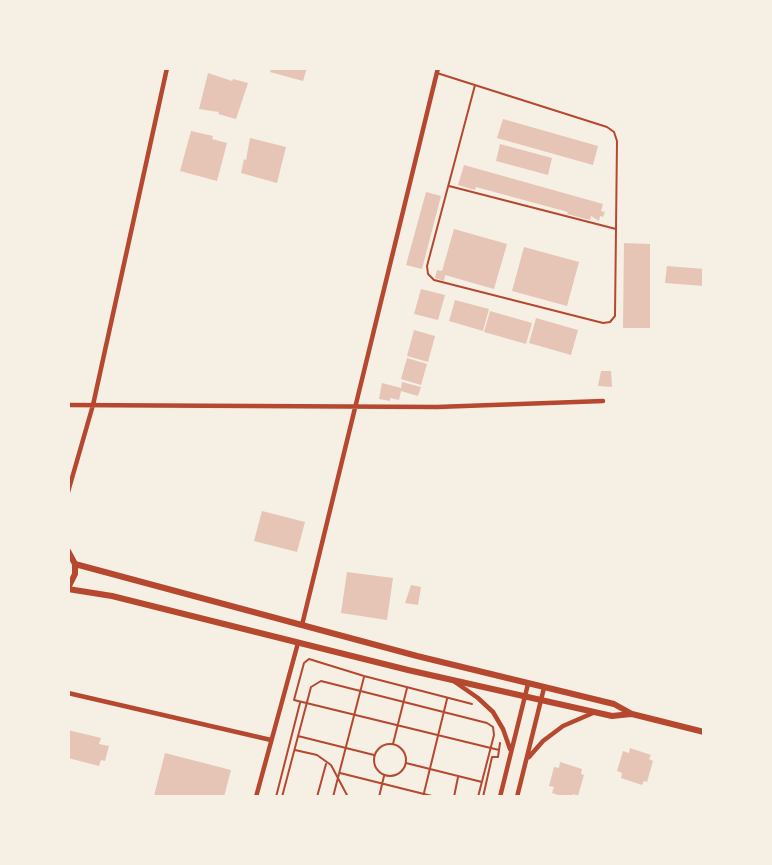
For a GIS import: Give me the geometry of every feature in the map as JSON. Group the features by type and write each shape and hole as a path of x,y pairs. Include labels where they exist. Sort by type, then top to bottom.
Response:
{"main road":[{"path":"68,551 75,564 75,574 68,589 112,596 451,680 612,716 632,714"},
{"path":"75,564 528,684 614,704 632,714 704,732"}],"street":[{"path":"68,492 93,405 167,68"},
{"path":"302,625 437,71"},
{"path":"68,405 437,407 603,401"},
{"path":"256,797 298,643"},
{"path":"451,680 493,712 507,737 510,753"},
{"path":"500,797 528,684"},
{"path":"517,797 544,688"},
{"path":"68,693 271,740"},
{"path":"526,760 553,733 574,720 597,712"}],"lane":[{"path":"437,71 611,129 617,141 615,316 610,323 431,277 427,266 475,85"},
{"path":"448,186 616,229"}],"path":[{"path":"478,706 462,699 448,698 309,659 304,663 294,700 499,750"},
{"path":"333,797 364,676"},
{"path":"282,797 311,687 321,681 487,723 493,727 494,735 483,797"},
{"path":"393,744 407,687"},
{"path":"424,795 448,698"},
{"path":"276,797 300,702"},
{"path":"491,718 497,726"},
{"path":"298,736 375,755"},
{"path":"478,797 492,757 498,757 501,739"},
{"path":"393,744 402,750 405,762 399,773 384,775 376,769 375,755 382,746 393,744"},
{"path":"294,750 317,755 327,762 349,796"},
{"path":"317,797 327,762"},
{"path":"405,762 484,783"},
{"path":"340,773 436,797"},
{"path":"379,797 384,775"},
{"path":"454,797 459,776"}],"building":[{"path":"271,68 307,68 303,81 270,72"},
{"path":"208,73 248,83 236,119 218,114 219,112 199,109"},
{"path":"503,119 598,146 593,165 497,138"},
{"path":"191,131 213,136 212,139 227,143 217,181 180,171"},
{"path":"250,138 286,147 277,183 241,173"},
{"path":"500,144 552,158 548,175 496,161"},
{"path":"464,165 603,204 601,211 605,212 599,221 591,216 590,220 476,187 475,190 458,185"},
{"path":"426,192 441,196 422,269 406,265"},
{"path":"454,229 507,244 494,289 445,275 444,281 435,278 437,270 442,271"},
{"path":"624,243 650,244 650,328 623,328"},
{"path":"524,247 579,262 567,306 512,291"},
{"path":"667,266 704,269 704,286 665,283"},
{"path":"421,289 445,295 438,320 414,314"},
{"path":"455,300 489,309 483,331 449,321"},
{"path":"490,311 532,323 526,344 484,332"},
{"path":"536,318 578,330 571,355 529,343"},
{"path":"414,330 435,336 428,362 407,356"},
{"path":"407,358 427,364 421,385 401,379"},
{"path":"601,371 611,371 612,387 598,386"},
{"path":"402,382 421,387 418,396 401,391 399,400 379,399 382,383 401,388"},
{"path":"262,511 305,522 297,552 254,541"},
{"path":"347,572 393,578 387,620 341,613"},
{"path":"411,585 421,587 418,605 405,603"},
{"path":"68,730 101,738 99,744 109,746 105,761 101,760 99,766 68,758"},
{"path":"630,748 651,755 649,759 653,761 647,782 644,781 642,785 621,778 622,773 617,771 623,751 629,753"},
{"path":"165,753 231,770 224,797 154,796"},
{"path":"560,762 582,769 581,774 584,775 578,796 573,794 572,797 564,797 552,793 554,787 549,786 554,767 559,768"}]}
